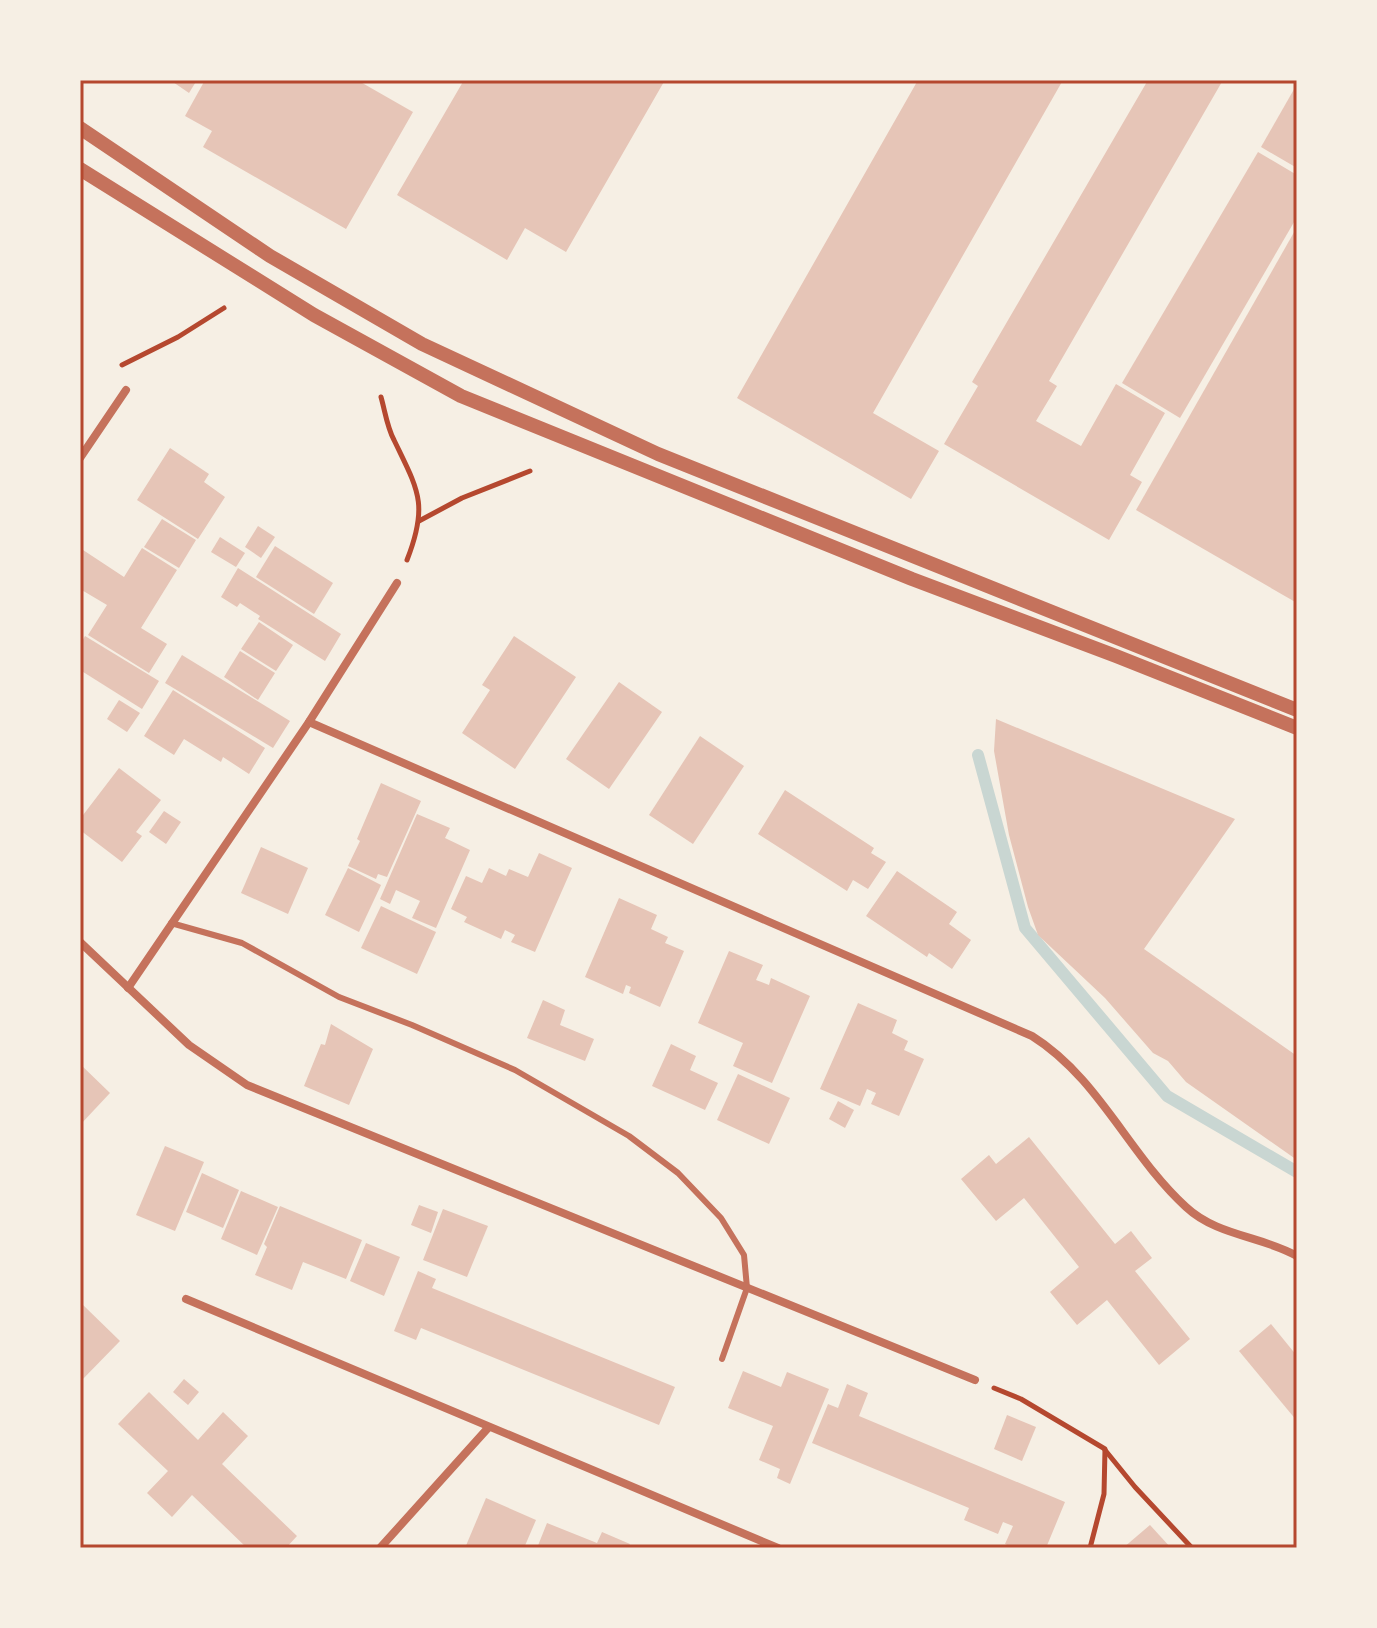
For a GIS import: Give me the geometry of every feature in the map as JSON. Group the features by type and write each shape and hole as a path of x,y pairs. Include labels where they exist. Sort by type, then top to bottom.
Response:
{"street":[{"path":"80,128 270,256 436,351 658,454 1297,710"},
{"path":"80,169 314,315 461,396 897,573 1297,728"},
{"path":"80,458 126,390"},
{"path":"128,988 309,722 397,583"},
{"path":"309,722 1032,1036 1056,1051 1077,1071 1186,1208 1204,1222 1297,1256"},
{"path":"80,942 189,1045 247,1085 975,1380"},
{"path":"186,1299 778,1548"},
{"path":"380,1548 488,1428"}],"lane":[{"path":"171,923 242,943 339,997 515,1070 629,1136 678,1173 721,1218 744,1255 747,1288 722,1359"}],"path":[{"path":"119,367 178,337 224,308"},
{"path":"381,397 392,437 407,464 419,498 418,531 397,583"},
{"path":"418,521 462,498 530,471"},
{"path":"975,1380 1021,1399 1105,1449 1135,1487 1192,1548"},
{"path":"1090,1548 1104,1494 1105,1449"}],"building":[{"path":"170,80 197,80 189,93"},
{"path":"205,80 357,80 413,112 346,229 203,147 212,131 185,116"},
{"path":"464,80 665,80 566,252 525,228 507,260 397,195"},
{"path":"918,80 1063,80 873,413 939,451 911,499 737,398"},
{"path":"1148,80 1223,80 1049,381 1057,386 1036,421 1081,446 1116,384 1165,413 1130,475 1142,482 1109,540 944,444 978,386 972,382"},
{"path":"1297,84 1297,168 1261,147"},
{"path":"1258,152 1297,175 1297,217 1180,418 1122,383"},
{"path":"1297,227 1297,603 1136,510"},
{"path":"170,448 209,474 204,482 225,497 198,539 137,500"},
{"path":"162,519 196,540 179,568 144,547"},
{"path":"258,526 275,537 261,558 245,547"},
{"path":"220,537 245,553 236,567 211,552"},
{"path":"275,546 333,583 314,614 256,577"},
{"path":"80,548 124,577 142,548 177,570 141,628 167,644 149,673 88,635 107,605 80,589"},
{"path":"238,568 341,634 325,661 258,619 260,616 240,603 237,607 221,597"},
{"path":"259,622 293,645 276,671 241,649"},
{"path":"85,636 159,681 142,709 80,670 80,645"},
{"path":"514,636 576,677 515,769 462,733 490,690 482,685"},
{"path":"240,651 275,673 258,700 224,677"},
{"path":"182,655 290,721 273,748 165,683"},
{"path":"619,682 662,712 609,789 566,759"},
{"path":"173,690 265,748 249,774 223,757 221,762 184,739 174,755 144,736"},
{"path":"119,700 140,713 127,732 107,719"},
{"path":"996,719 1235,819 1144,949 1297,1056 1297,1160 1186,1082 1168,1061 1153,1053 1105,998 1038,935 1009,835 994,751"},
{"path":"700,736 744,766 693,844 649,815"},
{"path":"119,768 161,800 136,832 142,836 122,862 80,830 80,819"},
{"path":"381,783 421,801 387,877 378,874 376,879 348,866"},
{"path":"785,790 874,848 871,853 886,862 868,889 853,880 847,891 758,834"},
{"path":"164,811 181,822 166,844 149,832"},
{"path":"417,814 450,828 445,838 470,850 436,928 412,918 420,901 396,890 390,904 380,899"},
{"path":"261,847 308,868 288,914 241,893"},
{"path":"539,853 572,868 535,952 511,942 515,935 505,930 501,939 464,922 467,917 451,909 466,876 482,883 489,868 506,876 509,869 528,877"},
{"path":"348,868 381,885 359,932 325,915"},
{"path":"897,871 957,912 949,924 971,940 952,969 929,953 927,957 866,916"},
{"path":"619,898 657,915 651,929 668,937 665,943 684,951 660,1007 629,993 631,987 626,985 623,994 585,977"},
{"path":"381,906 436,932 417,974 361,948"},
{"path":"729,951 763,965 756,980 769,985 771,978 810,996 772,1083 733,1066 743,1043 698,1023"},
{"path":"543,1000 565,1010 560,1025 594,1039 585,1061 527,1038"},
{"path":"858,1003 897,1020 892,1033 908,1041 904,1050 924,1059 899,1116 871,1104 876,1093 867,1089 860,1106 820,1089"},
{"path":"331,1024 373,1049 349,1105 304,1086 321,1044 325,1045"},
{"path":"671,1044 696,1056 690,1070 718,1083 705,1110 652,1086"},
{"path":"80,1064 110,1093 80,1125"},
{"path":"738,1074 790,1098 769,1144 717,1120"},
{"path":"838,1101 854,1110 845,1128 829,1119"},
{"path":"1029,1137 1115,1244 1131,1231 1152,1258 1135,1271 1190,1339 1159,1365 1107,1300 1077,1325 1050,1292 1079,1267 1024,1198 996,1221 961,1179 989,1155 996,1164"},
{"path":"165,1146 204,1162 175,1231 136,1215"},
{"path":"202,1173 239,1190 223,1228 186,1212"},
{"path":"241,1191 278,1207 257,1255 221,1239"},
{"path":"419,1205 438,1212 431,1233 411,1225"},
{"path":"280,1206 362,1240 346,1279 303,1262 292,1290 255,1275"},
{"path":"443,1209 488,1226 467,1277 423,1260"},
{"path":"366,1243 400,1257 384,1296 350,1281"},
{"path":"418,1271 436,1279 432,1288 675,1387 659,1425 421,1328 416,1340 394,1331"},
{"path":"82,1304 120,1341 80,1382 80,1306"},
{"path":"1271,1324 1297,1356 1297,1421 1239,1351"},
{"path":"743,1371 781,1387 787,1372 829,1389 790,1484 777,1478 780,1469 759,1460 773,1426 728,1408"},
{"path":"184,1379 199,1392 188,1405 173,1392"},
{"path":"847,1384 868,1393 859,1416 1065,1502 1046,1548 1014,1548 1005,1544 1013,1526 1003,1522 998,1534 964,1520 969,1508 812,1443 828,1404 838,1408"},
{"path":"149,1392 198,1440 223,1412 248,1436 222,1464 297,1536 286,1548 247,1548 192,1495 172,1517 147,1493 168,1471 118,1424"},
{"path":"1007,1415 1036,1427 1022,1461 994,1449"},
{"path":"486,1498 536,1520 524,1548 465,1548"},
{"path":"547,1523 597,1543 602,1532 630,1544 628,1548 537,1548"},
{"path":"1150,1525 1171,1548 1123,1548"}],"waterway":[{"path":"978,755 1025,928 1167,1096 1297,1172"}]}
